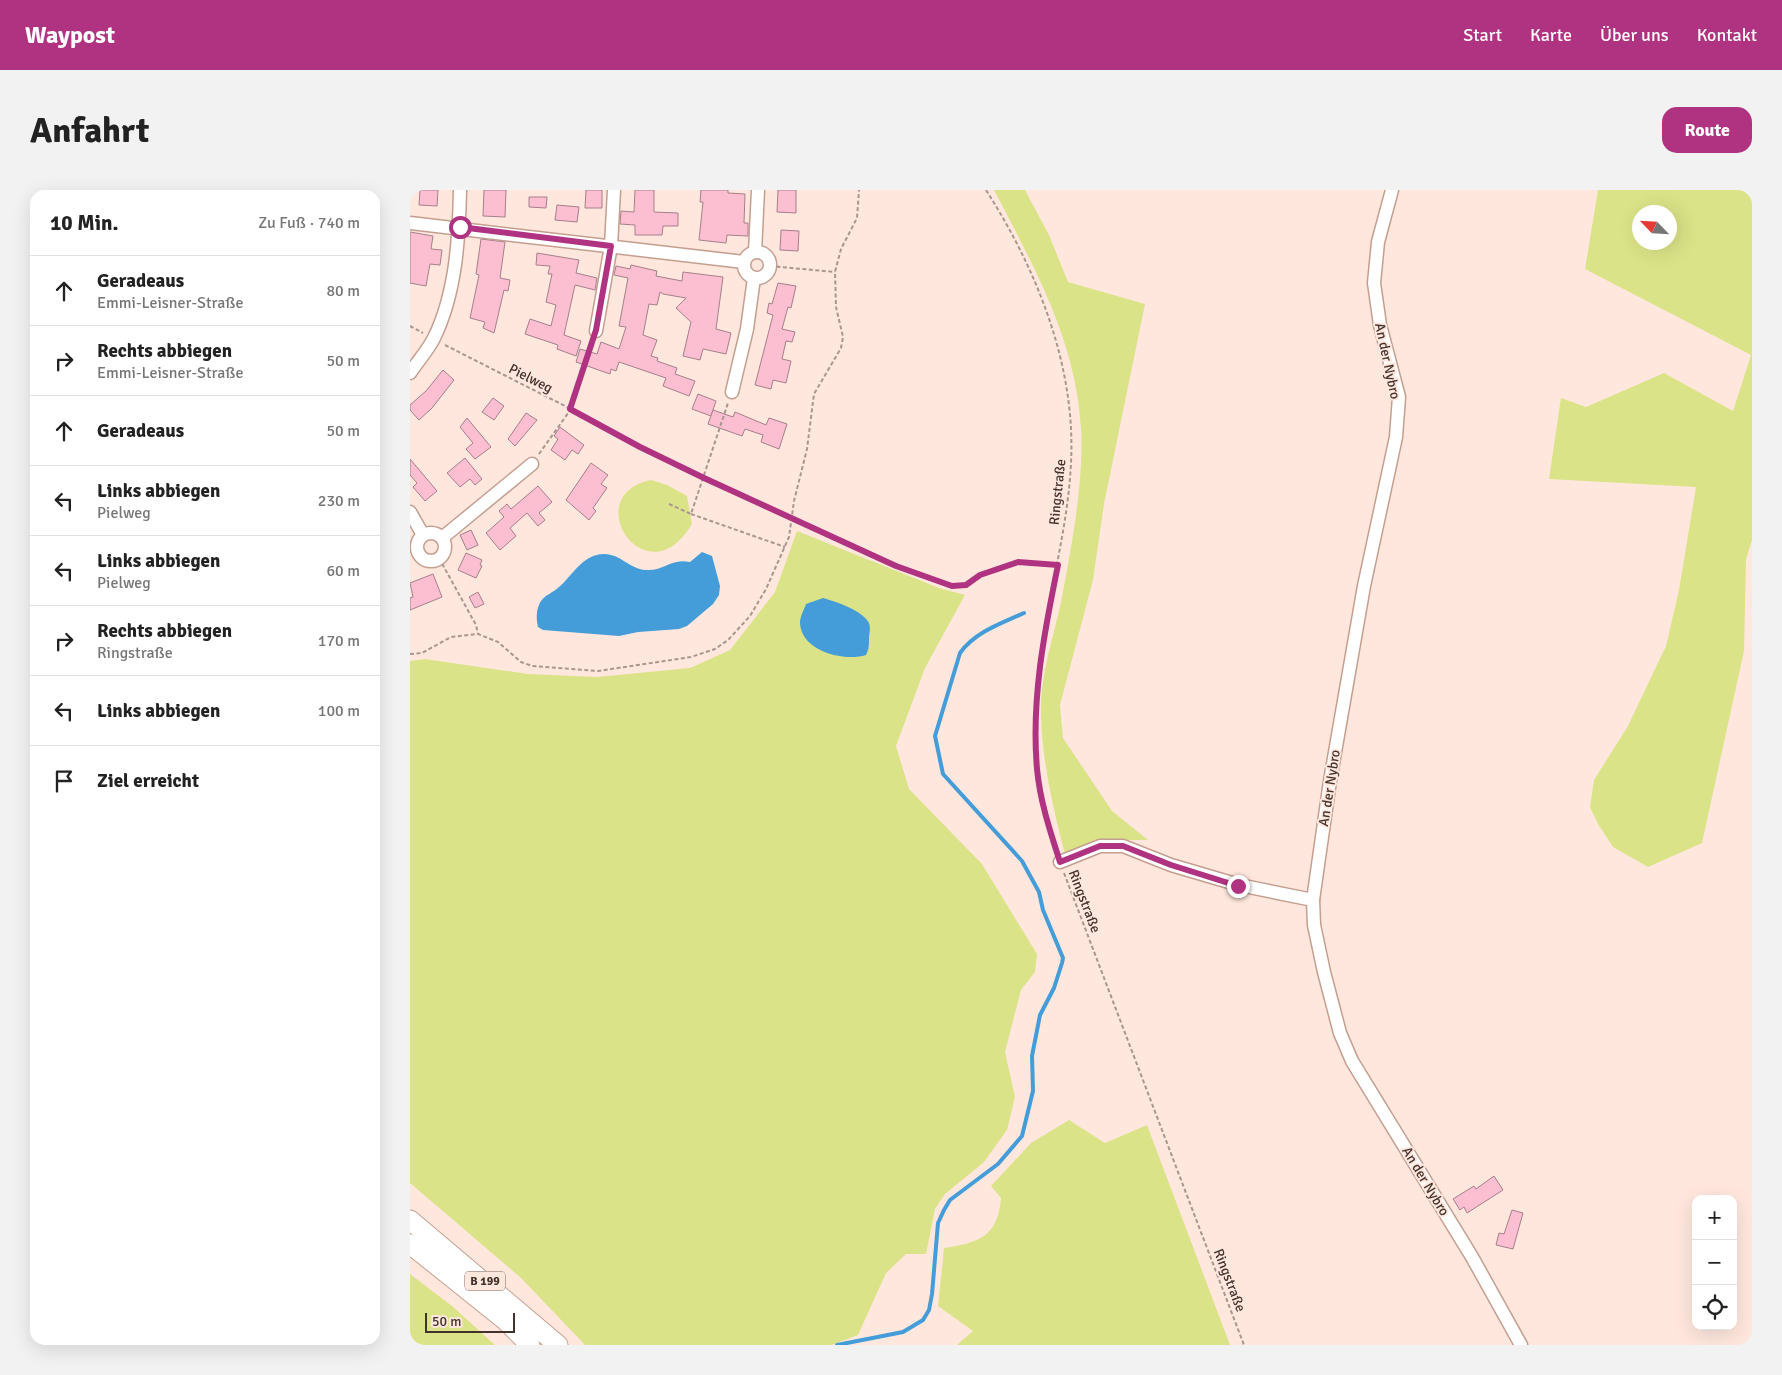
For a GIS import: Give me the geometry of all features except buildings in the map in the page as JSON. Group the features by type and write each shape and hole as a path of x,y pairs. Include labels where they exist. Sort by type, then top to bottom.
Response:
{"main road":[{"name":"B 199","path":"410,1220 502,1295 558,1345"},
{"name":"B 199","path":"410,1244 505,1320 530,1345"}],"street":[{"path":"410,373 434,339 453,277 460,227 460,190"},
{"path":"596,330 611,246 614,190"},
{"path":"755,252 758,190"},
{"name":"An der Nybro","path":"1392,190 1378,242 1374,283 1380,326 1399,397 1396,436 1364,586 1330,781 1313,900 1314,925 1340,1033 1352,1061 1472,1257 1521,1345"},
{"path":"410,223 460,227 744,262"},
{"path":"755,252 766,256 770,266 766,274 754,278 744,270 744,262 748,255 755,252"},
{"path":"732,392 747,329 754,278"},
{"path":"442,538 532,464"},
{"path":"410,512 422,535"},
{"path":"433,532 442,538 444,550 439,558 426,560 414,553 417,541 422,535 433,532"},
{"path":"1060,862 1100,846 1123,846 1171,865 1238,886 1313,900"}],"path":[{"path":"410,654 422,653 451,637 478,634 498,642 521,662 532,666 598,671 691,657 715,650 728,640 750,616 766,589 785,546 810,433 814,394 841,348 843,337 836,307 836,272 841,249 857,218 860,190"},
{"name":"Ringstraße","path":"986,190 1028,266 1047,310 1060,358 1071,416 1071,462 1066,518 1041,651 1034,716 1037,770 1045,816 1060,862 1244,1345"},
{"path":"770,266 836,272"},
{"name":"Pielweg","path":"410,326 640,447 896,566 952,586 966,585 980,575 1018,562 1058,565"},
{"path":"532,464 570,409 596,330"},
{"path":"691,514 732,392"},
{"path":"669,504 691,514 785,546"},
{"path":"439,558 476,625 478,634"}],"green space":[{"path":"994,190 1025,190 1049,235 1068,282 1145,304 1104,504 1093,580 1060,705 1063,738 1112,811 1148,840 1101,840 1065,854 1057,821 1044,751 1041,702 1044,673 1061,602 1076,516 1081,471 1081,429 1071,365 1062,335 1038,276"},
{"path":"1598,190 1752,190 1752,540 1746,559 1744,651 1702,843 1648,867 1613,847 1598,824 1590,807 1594,780 1628,726 1666,646 1679,590 1696,487 1549,479 1561,398 1586,407 1664,373 1733,411 1751,355 1585,269"},
{"path":"651,480 667,485 687,496 692,524 674,545 656,552 639,548 627,537 619,521 620,504 630,489"},
{"path":"797,531 939,588 965,595 925,668 896,746 909,789 982,864 1037,954 1035,972 1021,990 1005,1052 1015,1097 1007,1130 984,1162 945,1194 935,1209 926,1254 906,1254 886,1273 858,1335 831,1345 585,1345 521,1278 410,1183 410,661 425,659 528,674 597,677 690,668 730,650 775,592"},
{"path":"1069,1120 1105,1143 1147,1125 1230,1345 957,1345 973,1331 938,1306 944,1248 977,1240 991,1229 996,1221 1001,1198 991,1186 1031,1143"},
{"path":"410,1274 452,1306 495,1345 410,1345"}],"water":[{"path":"702,552 712,556 720,586 719,595 713,604 687,626 679,629 638,632 619,636 543,630 538,627 537,614 541,601 559,587 590,557 604,554 615,556 640,569 653,570 672,563 690,562"},
{"path":"823,598 849,607 866,618 870,629 869,647 866,655 847,657 836,655 825,652 808,641 802,633 801,615 806,604"}],"waterway":[{"path":"837,1345 903,1332 923,1320 929,1310 938,1223 944,1210 950,1200 998,1164 1022,1136 1033,1091 1032,1056 1040,1015 1054,988 1063,958 1043,910 1039,892 1022,861 943,774 935,736 960,653 973,639 1024,613"}],"route":[{"path":"460,227 611,246 596,330 570,409 640,447 704,478 896,566 952,586 966,585 980,575 1018,562 1058,565 1041,651 1034,716 1037,770 1045,816 1060,862 1100,846 1123,846 1171,865 1238,886"}]}
